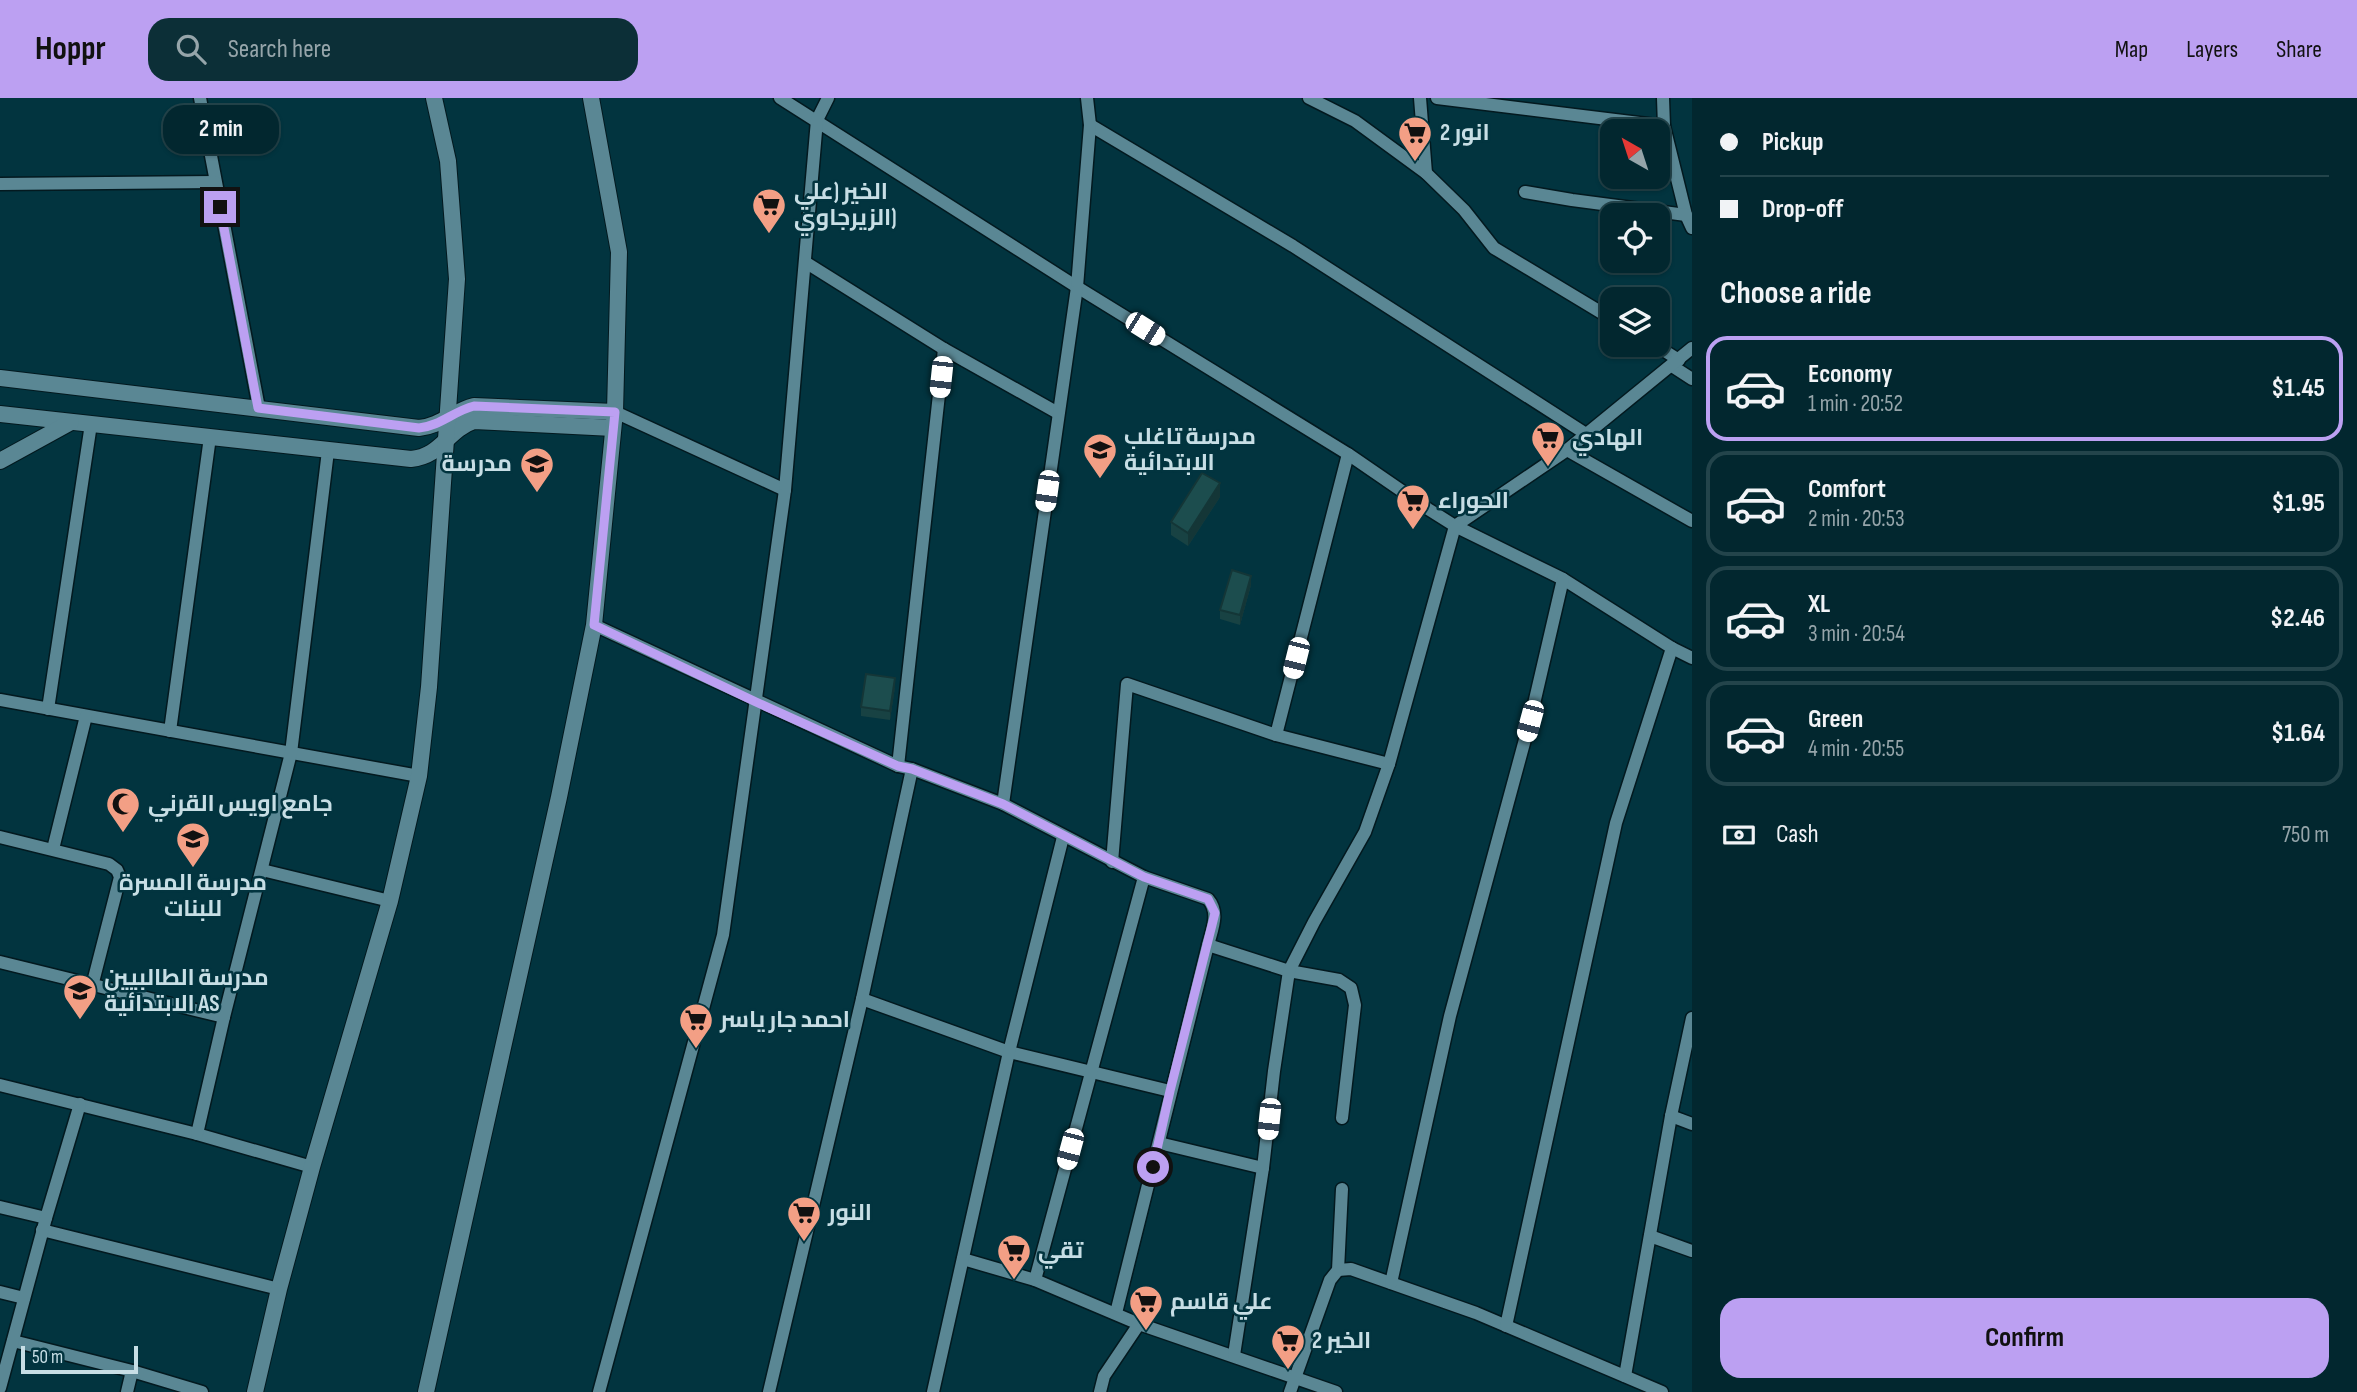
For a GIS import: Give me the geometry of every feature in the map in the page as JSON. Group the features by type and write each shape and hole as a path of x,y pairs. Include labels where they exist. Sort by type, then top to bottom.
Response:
{"street":[{"path":"200,98 258,408"},
{"path":"255,1392 312,1167 390,901 419,776 429,687 457,279 448,161 434,98"},
{"path":"426,1392 559,797 594,625 614,420 619,253 591,98"},
{"path":"780,98 1077,287 1348,454 1455,526 1563,579 1672,649 1692,658"},
{"path":"599,1392 723,935 785,490 817,120 828,98"},
{"path":"1003,804 1077,287 1090,125 1087,98"},
{"path":"1309,98 1355,121 1426,173 1464,210 1494,247 1600,312"},
{"path":"1420,98 1426,173"},
{"path":"1437,98 1607,119"},
{"path":"1663,98 1664,119"},
{"path":"1090,125 1293,246 1586,434"},
{"path":"1670,150 1686,215 1692,228"},
{"path":"0,184 215,182"},
{"path":"1525,192 1686,215"},
{"path":"805,262 944,349 1058,413"},
{"path":"1234,1355 1264,1168 1274,1071 1289,971 1365,832 1389,764 1455,526 1567,450 1692,348"},
{"path":"898,766 944,349"},
{"path":"1668,357 1692,379"},
{"path":"0,378 419,428 439,424 465,408 484,405 614,420 785,490"},
{"path":"0,414 411,459 433,453 458,428 482,419 614,420"},
{"path":"0,461 71,422"},
{"path":"48,709 91,424"},
{"path":"170,731 210,438"},
{"path":"1567,450 1692,521"},
{"path":"197,1134 223,1017 291,753 328,451"},
{"path":"1276,735 1348,454"},
{"path":"1391,1283 1450,1016 1530,721 1563,579"},
{"path":"594,625 898,766 1003,804 1144,877 1208,899 1215,913 1208,945 1116,1313"},
{"path":"1506,1326 1616,823 1672,649"},
{"path":"1112,862 1127,684 1276,735 1389,764"},
{"path":"0,700 419,776"},
{"path":"53,849 86,716"},
{"path":"769,1392 862,999 912,769"},
{"path":"0,837 109,864 117,870 120,877 92,986"},
{"path":"933,1392 1009,1052 1063,837"},
{"path":"262,870 390,901"},
{"path":"1035,1280 1144,877"},
{"path":"1208,945 1289,971 1339,980 1351,988 1355,1005 1342,1118"},
{"path":"0,962 223,1017"},
{"path":"862,999 1009,1052 1170,1091"},
{"path":"1625,1376 1671,1116 1692,1018"},
{"path":"0,1085 197,1134 312,1167"},
{"path":"0,1388 79,1104"},
{"path":"1671,1116 1692,1124"},
{"path":"1160,1143 1264,1168"},
{"path":"1290,1392 1330,1280 1338,1270 1342,1189"},
{"path":"0,1207 44,1224 279,1289"},
{"path":"1650,1236 1692,1251"},
{"path":"962,1259 1035,1280 1139,1324 1336,1392"},
{"path":"1338,1270 1351,1269 1506,1326 1662,1392"},
{"path":"0,1292 24,1298"},
{"path":"1100,1392 1104,1376 1139,1324"},
{"path":"13,1341 202,1392"},
{"path":"127,1392 132,1371"}],"building":[{"path":"1202,473 1220,483 1188,533 1171,522"},
{"path":"1232,570 1251,576 1240,615 1220,610"},
{"path":"866,674 895,678 890,711 861,707"}],"place":[{"name":"انور 2","path":"1415,163"},
{"name":"الخير (علي الزيرجاوي)","path":"769,235"},
{"name":"الهادي","path":"1548,468"},
{"name":"مدرسة تاغلب الابتدائية","path":"1100,480"},
{"name":"مدرسة","path":"537,494"},
{"name":"الحوراء","path":"1413,531"},
{"name":"جامع اويس القرني","path":"123,834"},
{"name":"مدرسة المسرة للبنات","path":"193,869"},
{"name":"مدرسة الطالبيين الابتدائية AS","path":"80,1021"},
{"name":"احمد جار ياسر","path":"696,1050"},
{"name":"النور","path":"804,1243"},
{"name":"تقي","path":"1014,1281"},
{"name":"علي قاسم","path":"1146,1332"},
{"name":"الخير 2","path":"1288,1371"}],"route":[{"path":"220,207 258,408 419,428 439,424 465,408 484,405 615,412 594,625 898,766 1003,804 1144,877 1208,899 1215,913 1153,1167"}]}
